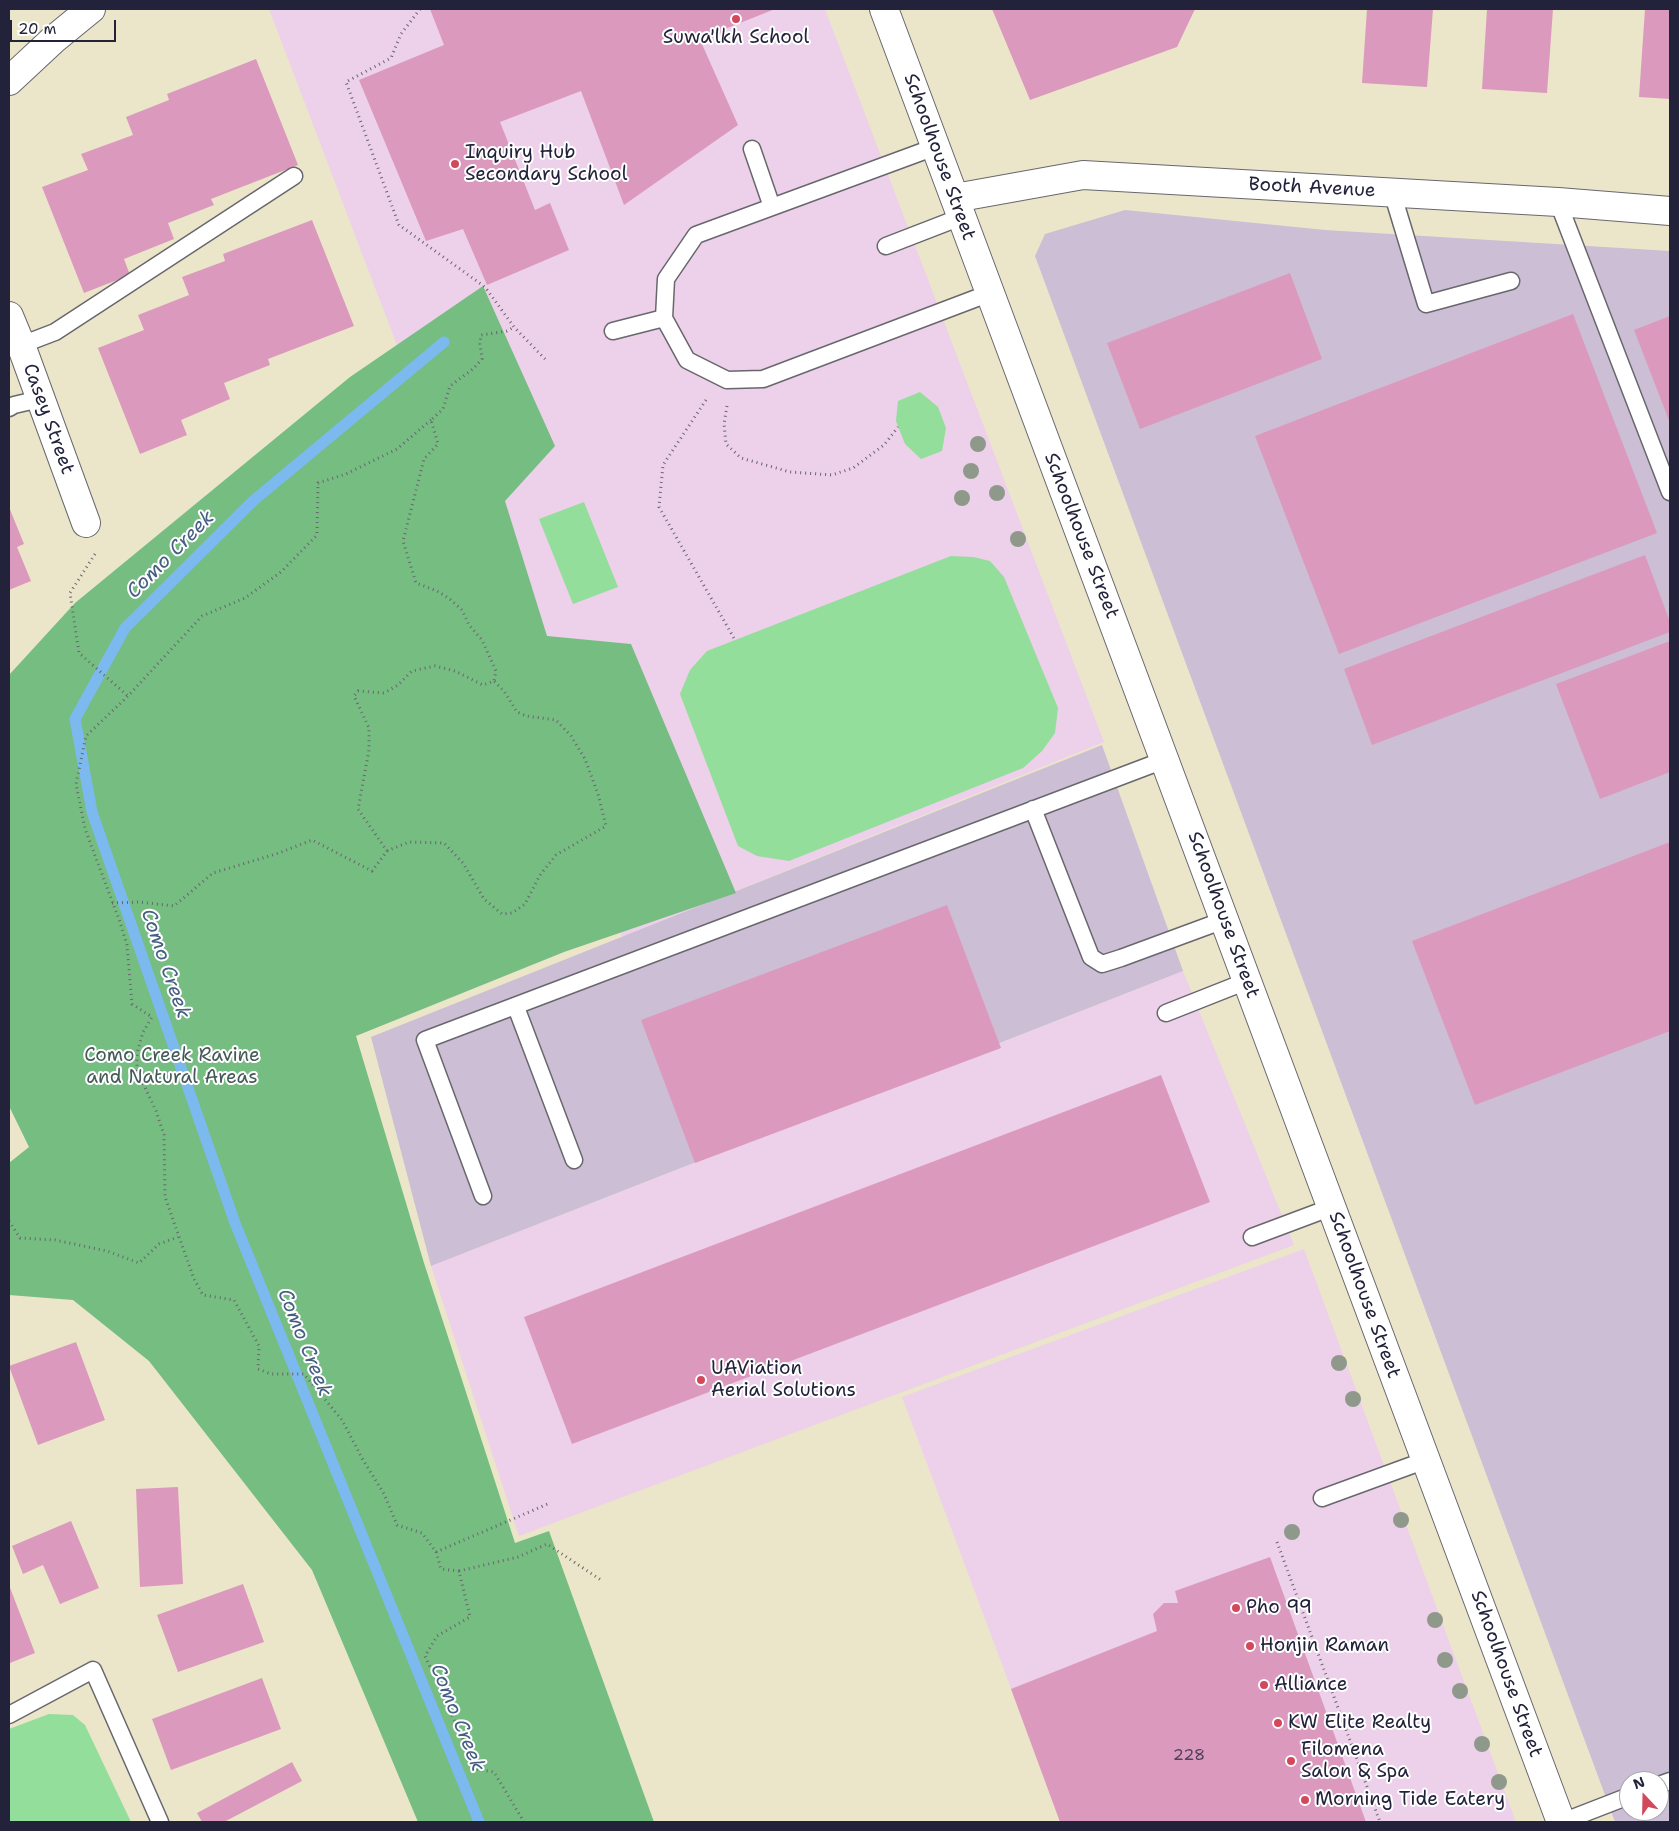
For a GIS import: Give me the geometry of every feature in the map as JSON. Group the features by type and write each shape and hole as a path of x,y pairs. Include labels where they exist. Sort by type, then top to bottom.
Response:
{"main road":[{"path":"9,81 52,40 91,9"},
{"name":"Schoolhouse Street","path":"884,9 1561,1822"},
{"name":"Booth Avenue","path":"958,207 1083,175 1558,202 1670,211"},
{"name":"Casey Street","path":"9,316 86,523"}],"lane":[{"path":"935,146 696,235 666,279 664,318 687,360 727,380 763,379 990,294"},
{"path":"752,149 772,207"},
{"path":"21,345 55,332 294,176"},
{"path":"1392,192 1426,304 1511,281"},
{"path":"1558,202 1670,492"},
{"path":"886,246 958,207"},
{"path":"613,331 664,318"},
{"path":"9,408 40,398"},
{"path":"483,1196 425,1040 1164,760"},
{"path":"1034,809 1091,957 1102,964 1224,920"},
{"path":"1166,1013 1247,981"},
{"path":"516,1006 574,1160"},
{"path":"1252,1237 1332,1207"},
{"path":"1322,1498 1426,1460"},
{"path":"9,1715 93,1670 160,1822"},
{"path":"1561,1822 1619,1800"}],"path":[{"path":"420,9 401,34 391,58 346,82 399,225 485,287 514,326 546,360"},
{"path":"514,326 507,331 481,335 482,359 473,369 450,386 443,409 397,449 346,474 318,483 317,535 280,572 245,598 202,616 128,696 86,736 76,784 85,829 127,945 132,1004 152,1017 143,1032 137,1053 136,1070 156,1111 164,1135 165,1197 194,1279 203,1295 234,1300 259,1346 258,1368 271,1374 304,1374 342,1420 384,1494 397,1525 422,1533 436,1552 441,1569 459,1571 518,1557 547,1544 601,1580"},
{"path":"707,397 663,465 659,507 735,640"},
{"path":"727,403 724,424 726,444 741,458 790,472 832,475 853,468 884,445 898,427"},
{"path":"431,420 438,444 424,459 403,541 416,583 450,599 462,610 469,625 482,640 496,671 494,681"},
{"path":"86,523 97,552 70,593 79,653 128,696"},
{"path":"387,851 358,809 369,750 369,728 354,696 358,690 384,693 398,685 412,671 435,666 455,671 483,685 494,681"},
{"path":"112,903 138,902 174,906 213,874 279,853 312,840 372,871 387,851 409,842 444,843 463,863 484,899 502,914 512,913 525,904 540,875 556,855 606,826 598,794 585,760 571,736 556,720 526,716 517,712 504,691 494,681"},
{"path":"9,1221 20,1238 55,1240 107,1251 139,1263 159,1244 178,1237"},
{"path":"436,1552 550,1503"},
{"path":"1277,1542 1380,1822"},
{"path":"459,1571 470,1617 437,1636 425,1656 475,1769 494,1772 524,1822"}],"shaded area":[{"path":"269,9 825,9 1104,742 622,937"},
{"path":"1125,210 1325,230 1670,251 1670,1822 1615,1822 1035,256 1045,234"},
{"path":"1102,745 1183,971 431,1266 371,1037"},
{"path":"1183,971 1294,1245 519,1536 431,1266"},
{"path":"1304,1249 1516,1822 1061,1822 902,1397"}],"green space":[{"name":"Como Creek Ravine and Natural Areas","path":"483,286 555,446 505,501 547,636 631,644 736,893 564,952 356,1036 424,1263 515,1543 549,1531 654,1822 418,1822 312,1570 149,1361 73,1300 9,1295 9,1163 29,1147 9,1106 9,675 75,603 350,377"},
{"path":"920,392 938,407 946,428 942,451 921,459 905,444 896,421 898,401"},
{"path":"584,502 618,587 573,604 539,519"},
{"path":"951,556 973,557 990,561 1004,577 1058,708 1055,733 1042,751 1023,768 789,861 757,856 738,846 680,694 690,670 707,651"},
{"path":"49,1714 73,1715 85,1725 131,1822 9,1822 9,1729"}],"building":[{"name":"Inquiry Hub Secondary School","path":"430,9 775,9 725,29 727,31 701,42 738,125 624,205 581,91 500,122 535,210 550,203 569,250 487,285 463,229 426,241 359,80 444,45"},
{"path":"992,9 1195,9 1177,47 1030,100"},
{"path":"1367,9 1433,9 1427,87 1362,83"},
{"path":"1487,9 1553,9 1547,93 1482,89"},
{"path":"1645,9 1670,9 1670,99 1639,97"},
{"path":"256,59 298,165 211,199 214,205 168,223 174,239 124,259 130,275 84,293 42,187 88,170 81,154 133,135 126,117 169,100 167,94"},
{"path":"312,220 354,326 268,359 270,365 224,383 230,399 181,420 187,435 140,454 98,348 144,330 138,315 189,295 182,277 225,261 223,254"},
{"path":"1290,273 1322,359 1140,429 1107,343"},
{"path":"1573,314 1657,533 1339,654 1255,436"},
{"path":"1670,316 1670,423 1634,330"},
{"path":"9,507 24,544 17,547 31,581 9,590"},
{"path":"1645,555 1670,622 1670,632 1372,745 1344,669"},
{"path":"1670,641 1670,772 1600,799 1556,684"},
{"path":"1670,842 1670,1031 1475,1105 1412,941"},
{"path":"947,905 1001,1048 695,1163 641,1020"},
{"path":"1161,1075 1210,1202 572,1444 524,1317"},
{"path":"76,1342 105,1420 38,1445 9,1366"},
{"path":"178,1487 183,1584 140,1587 136,1489"},
{"path":"71,1521 99,1588 60,1604 43,1565 23,1574 12,1546"},
{"path":"1270,1557 1366,1822 1060,1822 1011,1689 1157,1631 1153,1614 1164,1603 1178,1603 1175,1591"},
{"path":"243,1584 264,1642 178,1672 157,1615"},
{"path":"9,1585 35,1653 10,1663 9,1658"},
{"path":"262,1678 281,1729 171,1770 152,1719"},
{"path":"292,1762 302,1781 224,1822 202,1822 197,1813"}],"waterway":[{"name":"Como Creek","path":"444,342 253,501 125,628 75,719 92,812 235,1223 479,1822"}],"place":[{"name":"Suwa'lkh School","path":"736,19"},
{"name":"Inquiry Hub Secondary School","path":"455,164"},
{"name":"UAViation Aerial Solutions","path":"701,1380"},
{"name":"Pho 99","path":"1236,1608"},
{"name":"Honjin Raman","path":"1250,1646"},
{"name":"Alliance","path":"1264,1685"},
{"name":"KW Elite Realty","path":"1278,1723"},
{"name":"Filomena Salon & Spa","path":"1291,1761"},
{"name":"Morning Tide Eatery","path":"1305,1800"}]}
